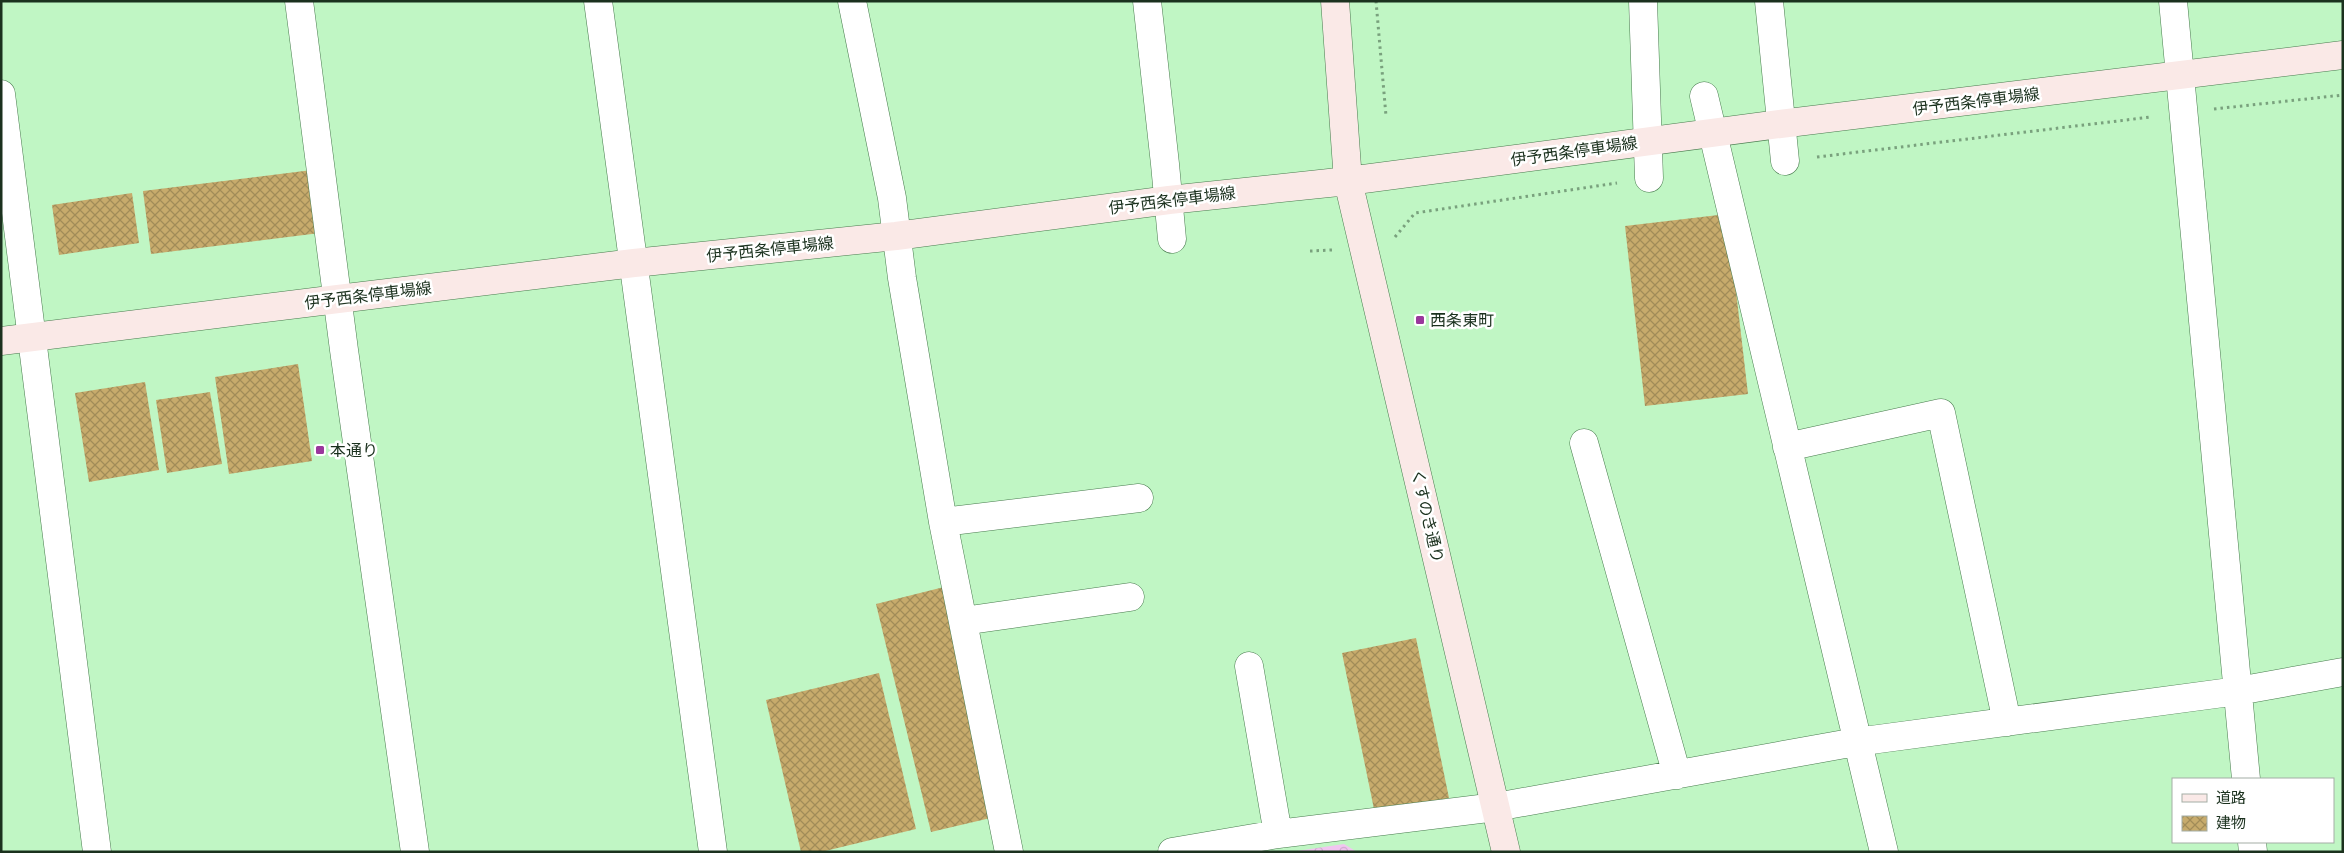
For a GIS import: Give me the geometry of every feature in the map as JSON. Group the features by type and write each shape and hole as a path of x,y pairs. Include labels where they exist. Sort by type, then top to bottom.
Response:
{"main road":[{"name":"くすのき通り","path":"1335,1 1348,181 1506,852"},
{"name":"伊予西条停車場線","path":"1,341 338,298 634,263 896,236 1169,200 1348,181 1713,132 2343,55"}],"street":[{"path":"299,1 415,852"},
{"path":"598,1 713,852"},
{"path":"852,1 892,198 896,236 943,522 1009,852"},
{"path":"1147,1 1172,239"},
{"path":"1643,1 1650,178"},
{"path":"1769,1 1785,161"},
{"path":"2173,1 2182,113 2246,778"},
{"path":"1,94 97,852"},
{"path":"1704,96 1856,742 1884,852"},
{"path":"1787,447 1941,413 2007,722"},
{"path":"1584,443 1677,774"},
{"path":"943,522 1139,498"},
{"path":"963,621 1130,597"},
{"path":"1249,666 1278,834"},
{"path":"1172,852 1278,834 1496,807 1856,742 2238,691 2343,672"}],"path":[{"path":"1376,1 1386,116"},
{"path":"1785,161 2343,95"},
{"path":"1310,250 1365,248 1392,241 1415,213 1650,178"}],"green space":[{"path":"1344,844 1357,852 1290,852"}],"building":[{"path":"312,170 320,233 151,254 143,191"},
{"path":"132,193 139,243 59,255 52,205"},
{"path":"1727,214 1748,394 1645,406 1625,226"},
{"path":"298,364 312,461 229,474 215,377"},
{"path":"145,382 159,470 89,482 75,393"},
{"path":"210,392 222,464 167,473 156,400"},
{"path":"944,587 999,816 931,832 876,604"},
{"path":"1416,638 1449,798 1375,814 1342,653"},
{"path":"879,673 916,829 821,852 801,852 766,700"}],"place":[{"name":"西条東町","path":"1420,320"},
{"name":"本通り","path":"320,450"}]}
